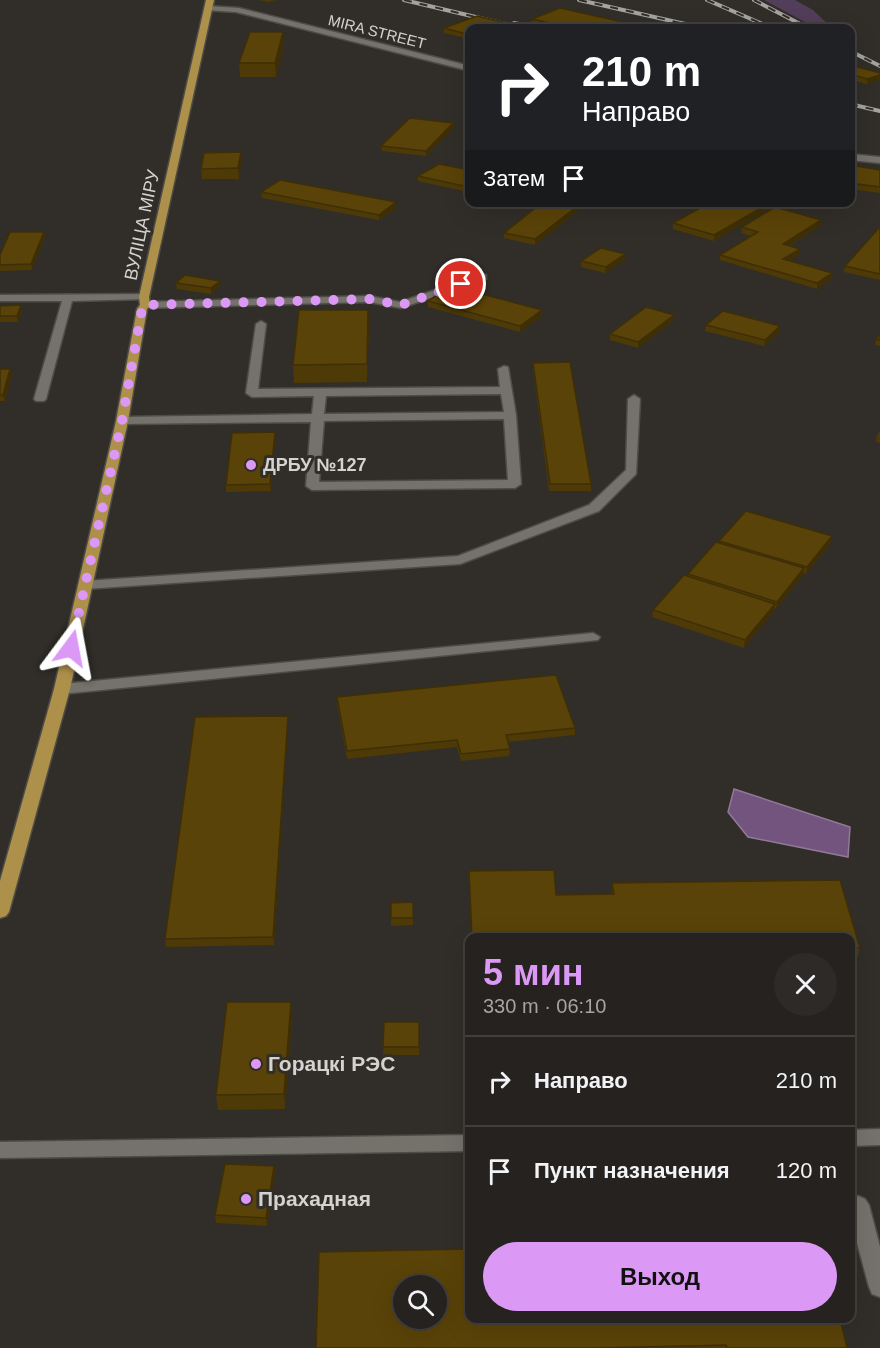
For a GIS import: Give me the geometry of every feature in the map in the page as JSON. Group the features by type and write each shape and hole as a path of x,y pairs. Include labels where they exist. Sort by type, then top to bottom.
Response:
{"main road":[{"name":"ВУЛІЦА МІРУ","path":"0,912 62,689 122,421 142,309 209,4"}],"street":[{"name":"MIRA STREET","path":"209,4 465,68"},
{"path":"855,158 880,160"},
{"path":"0,298 68,297 145,301 369,299 401,305 482,277"},
{"path":"40,399 68,297"},
{"path":"261,324 252,393 506,390"},
{"path":"320,392 312,486 514,484 510,414 504,369"},
{"path":"85,585 460,560 594,508 632,471 634,399"},
{"path":"122,421 510,414"},
{"path":"62,689 593,637"},
{"path":"855,1138 880,1137"},
{"path":"0,1150 465,1143"},
{"path":"858,1204 880,1287"}],"shaded area":[{"path":"764,0 795,0 813,10 828,24 809,24"},
{"path":"734,789 850,827 848,857 748,837 728,812"}],"building":[{"path":"560,8 631,24 555,24 532,19"},
{"path":"477,16 512,24 465,24 465,34 444,28"},
{"path":"250,32 283,32 275,63 239,63"},
{"path":"855,66 880,73 880,75 867,79 855,75"},
{"path":"410,118 453,123 426,151 381,146"},
{"path":"241,152 238,168 201,169 204,153"},
{"path":"439,164 465,169 465,186 418,176"},
{"path":"855,166 880,170 880,187 855,184"},
{"path":"280,180 396,202 379,215 261,192"},
{"path":"537,207 576,207 535,239 504,233"},
{"path":"702,207 762,207 714,235 673,223"},
{"path":"775,207 821,220 783,244 800,249 783,259 832,273 817,283 720,255 758,232 742,227"},
{"path":"880,227 880,274 845,266"},
{"path":"10,232 44,232 31,264 0,265 0,255"},
{"path":"601,248 625,254 606,267 581,261"},
{"path":"185,275 220,281 211,288 176,283"},
{"path":"451,286 542,310 520,326 428,301"},
{"path":"21,305 17,316 0,316 0,306"},
{"path":"646,307 674,315 638,342 610,334"},
{"path":"299,310 368,310 367,364 293,365"},
{"path":"723,311 780,326 765,340 706,325"},
{"path":"570,362 591,484 550,484 533,363"},
{"path":"0,369 10,369 3,395 0,395"},
{"name":"ДРБУ №127","path":"275,432 270,484 226,485 232,433"},
{"path":"746,511 832,536 807,567 719,541"},
{"path":"716,542 804,568 777,602 688,574"},
{"path":"684,575 775,604 745,640 653,610"},
{"path":"556,675 575,728 506,735 510,749 461,754 457,740 347,751 337,697"},
{"path":"288,716 273,937 165,939 195,717"},
{"path":"554,870 556,895 614,894 612,883 840,880 860,948 855,948 855,933 472,933 469,871"},
{"path":"413,902 413,918 391,918 391,903"},
{"name":"Горацкі РЭС","path":"227,1002 291,1002 284,1094 216,1095"},
{"path":"384,1022 419,1022 419,1047 383,1047"},
{"name":"Прахадная","path":"225,1164 274,1166 266,1218 215,1215"},
{"path":"465,1249 465,1323 841,1323 847,1348 727,1348 726,1345 598,1348 316,1348 319,1252"}],"railway":[{"path":"404,0 505,24"},
{"path":"579,0 685,24"},
{"path":"707,0 763,24"},
{"path":"754,0 800,24"},
{"path":"514,23 519,24"},
{"path":"855,54 880,66"},
{"path":"855,105 880,111"}],"place":[{"name":"ДРБУ №127","path":"251,465"},
{"name":"Горацкі РЭС","path":"256,1064"},
{"name":"Прахадная","path":"246,1199"}],"route":[{"path":"71,648 122,421 142,309 145,305 369,299 401,305 461,284"}]}
